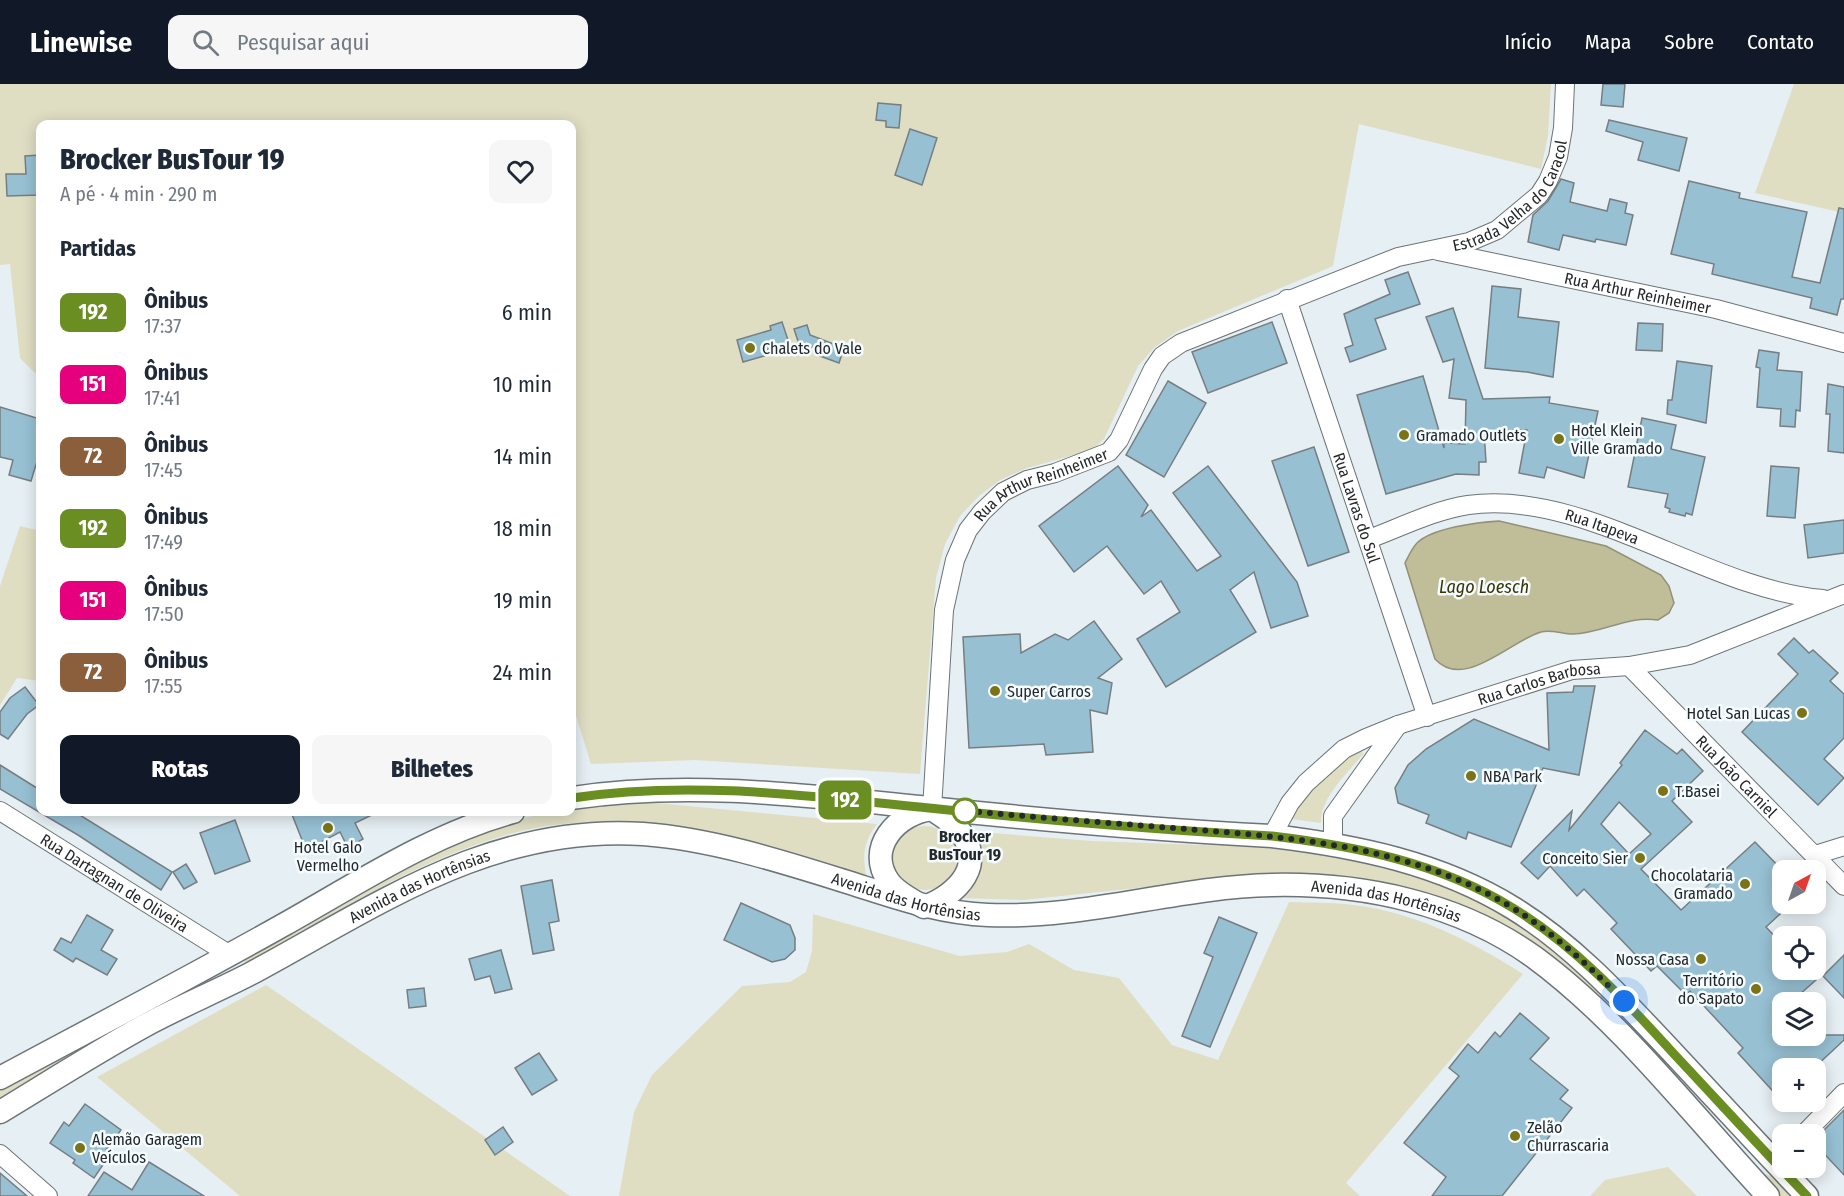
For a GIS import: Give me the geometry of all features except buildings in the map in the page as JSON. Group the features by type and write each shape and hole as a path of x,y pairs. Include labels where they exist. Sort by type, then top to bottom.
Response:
{"main road":[{"path":"576,798 631,791 676,790 806,796 1333,843 1429,868 1512,907 1549,932 1624,1001 1772,1153"},
{"path":"932,809 957,828 965,839 970,850 970,865 953,891 941,901 924,907 891,885 883,872 880,856 886,836 893,827 920,810 932,809"},
{"name":"Avenida das Hortênsias","path":"0,1078 230,955 413,852 451,834 502,816"},
{"name":"Avenida das Hortênsias","path":"0,1112 145,1026 244,977 427,878 519,843 556,837 643,834 686,839 761,857 924,907 988,915 1095,910 1251,886 1312,886 1367,891 1418,902 1458,916 1531,955 1560,979 1638,1054 1768,1196"},
{"path":"145,1026 178,1001 230,969 233,961 230,955"},
{"path":"1638,1054 1682,1087 1762,1163 1772,1167"},
{"path":"1793,1178 1807,1196"}],"street":[{"name":"Estrada Velha do Caracol","path":"1398,257 1469,242 1484,236 1497,230 1539,195 1548,182 1558,157 1563,128 1565,84"},
{"name":"Rua Arthur Reinheimer","path":"1430,249 1716,309 1844,343"},
{"name":"Rua Arthur Reinheimer","path":"932,809 944,609 955,560 969,530 982,512 1003,492 1027,480 1055,473 1109,452 1119,440 1153,369 1162,356 1181,343 1287,299 1398,257"},
{"name":"Rua Lavras do Sul","path":"1287,299 1369,538 1427,717"},
{"name":"Rua Itapeva","path":"1369,538 1468,505 1500,504 1528,507 1582,518 1756,586 1794,597 1836,596"},
{"name":"Rua Carlos Barbosa","path":"1272,836 1290,803 1325,764 1344,749 1398,725 1572,670 1629,666 1690,655 1836,596"},
{"name":"Rua João Carniel","path":"1629,666 1844,886"},
{"path":"1333,843 1333,816 1398,725"},
{"name":"Rua Dartagnan de Oliveira","path":"0,811 230,955"},
{"path":"1815,855 1844,846"},
{"path":"1814,1124 1844,1093"},
{"path":"0,1154 48,1196"}],"green space":[{"path":"0,84 1551,84 1548,136 1541,169 1359,124 1333,266 1178,331 1155,347 1138,366 1104,439 1092,450 1027,468 1000,480 979,496 960,516 945,544 936,578 920,774 695,760 591,764 576,716 576,120 36,120 36,374 20,358 10,264 0,265"},
{"path":"1794,84 1844,84 1844,213 1755,193"},
{"path":"20,526 36,530 36,680 17,678 0,705 0,586"},
{"path":"1355,749 1364,753 1330,794 1322,813 1321,823 1291,819 1305,796"},
{"path":"646,802 877,824 866,844 864,864 867,879 642,823 558,824 505,835 427,864 352,903 243,965 250,952 440,850 519,819 535,816 576,816 576,808"},
{"path":"919,826 931,826 948,835 955,846 957,858 955,870 948,881 931,890 919,890 907,885 898,876 893,864 893,852 898,840 907,831"},
{"path":"967,831 1092,841 1313,849 1427,878 1495,909 1557,952 1590,981 1671,1066 1634,1037 1567,970 1357,879 1313,874 1271,874 1023,900 957,898"},
{"path":"1289,902 1345,904 1398,914 1463,940 1523,974 1346,1183 1360,1196 619,1196 634,1112 652,1075 742,986 790,982 806,972 812,951 813,914 960,956 1007,952 1029,944 1074,970 1119,978 1172,1045 1218,1060"},
{"path":"266,985 570,1196 240,1196 97,1077"},
{"path":"126,1022 0,1097 0,1085"},
{"path":"1668,1167 1697,1196 1590,1196 1605,1180"},
{"path":"1760,1173 1776,1178 1793,1196 1781,1196"}],"water":[{"name":"Lago Loesch","path":"1499,521 1606,546 1661,575 1669,586 1674,603 1669,613 1658,620 1636,620 1584,633 1541,632 1473,667 1459,670 1447,667 1435,659 1405,563 1417,543 1433,533 1468,524"}],"bus line":[{"name":"192","path":"576,797 631,791 676,790 817,797 1333,843 1429,868 1512,907 1549,932 1583,961 1624,1001 1807,1196"}],"place":[{"name":"Chalets do Vale","path":"750,348"},
{"name":"Gramado Outlets","path":"1404,435"},
{"name":"Hotel Klein Ville Gramado","path":"1559,439"},
{"name":"Super Carros","path":"995,691"},
{"name":"Hotel San Lucas","path":"1802,713"},
{"name":"NBA Park","path":"1471,776"},
{"name":"T.Basei","path":"1663,791"},
{"name":"Brocker BusTour 19","path":"965,811"},
{"name":"Hotel Galo Vermelho","path":"328,828"},
{"name":"Conceito Sier","path":"1640,858"},
{"name":"Chocolataria Gramado","path":"1745,884"},
{"name":"Nossa Casa","path":"1701,959"},
{"name":"Território do Sapato","path":"1756,989"},
{"name":"Zelão Churrascaria","path":"1515,1136"},
{"name":"Alemão Garagem Veículos","path":"80,1148"}],"route":[{"path":"965,811 956,810 1272,836 1333,843 1382,854 1429,868 1512,907 1549,932 1624,1001"}]}
